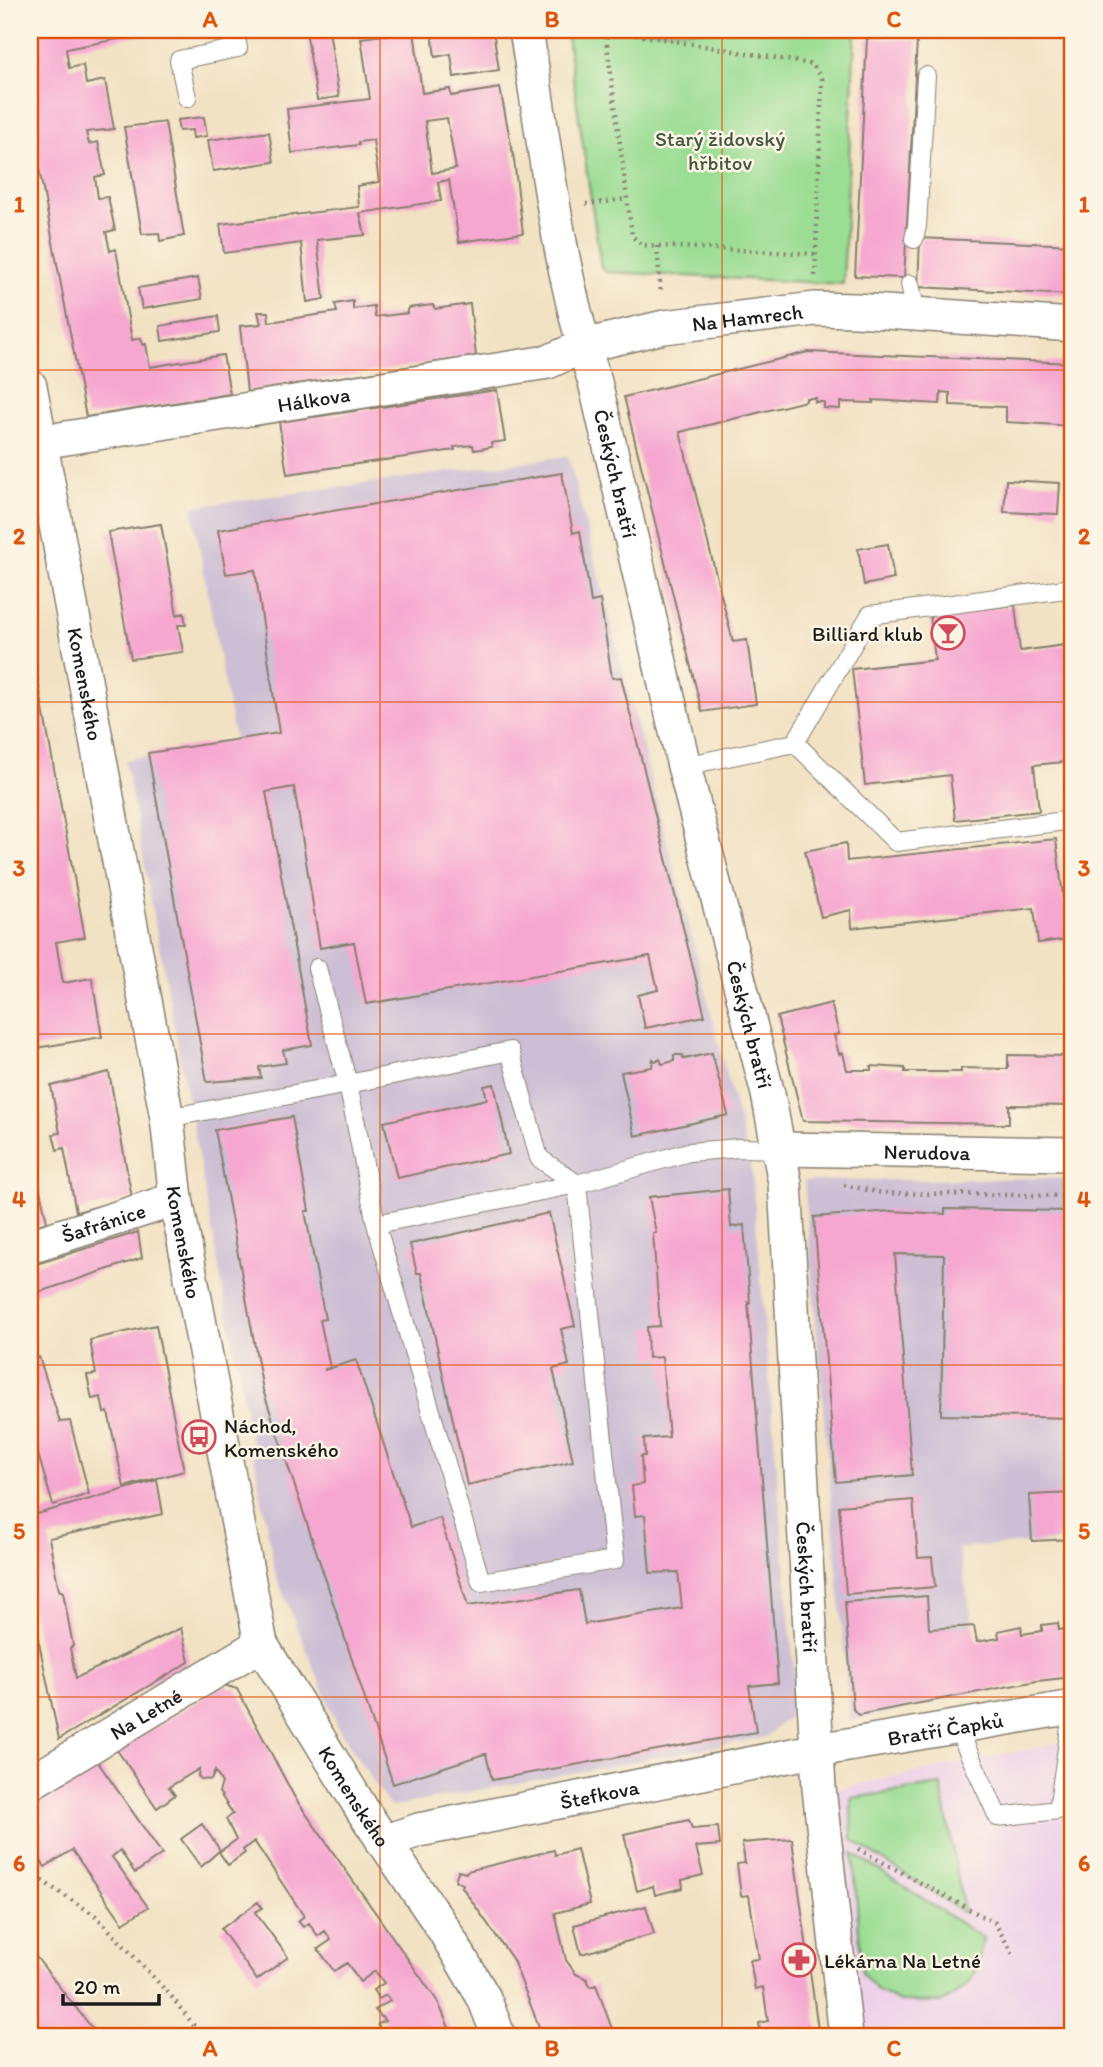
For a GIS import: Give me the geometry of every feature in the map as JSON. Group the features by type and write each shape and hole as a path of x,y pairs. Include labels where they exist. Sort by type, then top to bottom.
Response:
{"street":[{"name":"Českých bratří","path":"526,30 555,208 583,346 595,382 684,766 780,1149 785,1183 823,1830 846,2037"},
{"name":"Na Hamrech","path":"583,346 664,327 913,299 1073,325"},
{"name":"Hálkova","path":"41,442 548,362 583,346"},
{"name":"Komenského","path":"30,386 167,1118 176,1199 261,1644 383,1842 444,1930 484,1998 499,2037"},
{"name":"Nerudova","path":"780,1149 1073,1154"},
{"name":"Šafránice","path":"30,1246 176,1199"},
{"name":"Na Letné","path":"30,1783 261,1644"},
{"name":"Bratří Čapků","path":"818,1750 1073,1707"},
{"name":"Štefkova","path":"383,1842 419,1830 818,1750"}],"lane":[{"path":"187,98 180,60 238,48 234,30"},
{"path":"914,239 926,76"},
{"path":"684,766 795,743 870,615 1065,589 1073,596"},
{"path":"795,743 896,842 1073,820"},
{"path":"317,968 348,1084 376,1224 481,1582 615,1560 577,1184"},
{"path":"167,1118 510,1051 538,1158 577,1184"},
{"path":"376,1224 577,1184 689,1152 739,1148 780,1149"},
{"path":"956,1725 998,1817 1058,1810 1073,1707"}],"path":[{"path":"815,309 821,78 813,64 607,30 632,236 642,245 816,254"},
{"path":"555,208 627,199"},
{"path":"657,246 664,327"},
{"path":"842,1185 882,1193 1073,1196"},
{"path":"823,1830 995,1923 1013,1954"},
{"path":"30,1873 96,1916 171,1996 202,2037"}],"shaded area":[{"path":"568,456 752,1173 797,1709 766,1737 390,1807 340,1731 276,1576 125,760 235,741 192,507"},
{"path":"1073,1178 1073,1540 958,1548 986,1690 850,1721 804,1181"},
{"path":"1073,1740 1073,2037 856,2037 832,1790"}],"green space":[{"name":"Starý židovský hřbitov","path":"566,30 819,30 855,34 843,284 606,272 601,267"},
{"path":"941,1785 964,1913 852,1840 851,1798"},
{"path":"853,1853 983,1938 979,1960 970,1982 956,1994 940,2003 900,2002 878,1991 862,1973"}],"building":[{"path":"30,30 165,30 66,49 69,68 83,65 86,84 105,80 114,129 86,132 89,144 98,142 105,175 95,177 98,198 108,197 115,230 106,232 110,251 116,249 132,340 141,338 143,345 146,344 150,367 223,355 230,394 86,417 30,121"},
{"path":"306,30 329,30 339,97 317,100"},
{"path":"447,30 493,30 499,70 454,77 451,54 435,57 432,33"},
{"path":"830,30 951,30 951,32 843,33"},
{"path":"414,31 422,93 450,89 451,96 500,88 514,160 523,233 459,242 449,180 438,182 441,201 360,213 365,235 317,240 324,299 307,302 301,243 224,253 220,224 359,207 357,186 379,182 373,140 358,142 359,145 292,153 287,109 370,99 361,38","holes":["447,118 456,169 432,173 425,121"]},
{"path":"867,38 917,40 904,278 855,276"},
{"path":"204,117 207,136 193,138 192,130 179,131 177,120"},
{"path":"165,122 184,236 160,241 159,233 142,234 124,127"},
{"path":"269,132 274,162 213,171 208,140"},
{"path":"920,238 1073,245 1073,295 918,287"},
{"path":"198,278 202,299 142,309 138,288"},
{"path":"353,301 353,309 374,306 375,317 408,313 408,308 433,305 435,309 470,304 476,356 247,392 240,326 261,324 258,312 268,312 269,322 337,312 335,304"},
{"path":"218,316 220,332 162,341 160,326"},
{"path":"808,352 1073,363 1073,426 1006,422 1006,407 950,405 950,393 941,392 940,404 873,400 873,403 840,402 840,409 824,408 824,402 815,402 816,398 806,398 806,401 680,432 733,642 747,640 756,704 702,712 624,397"},
{"path":"497,390 505,441 491,443 492,447 474,450 473,445 454,447 455,450 287,474 279,422"},
{"path":"562,473 573,533 580,531 591,602 600,600 612,678 621,677 705,1016 645,1028 638,995 658,990 650,956 366,1004 354,942 320,948 294,787 266,792 312,1045 283,1050 286,1063 259,1067 261,1078 207,1082 148,753 279,733 255,570 226,574 218,530"},
{"path":"1006,480 1060,483 1058,514 1004,512"},
{"path":"161,524 177,615 184,613 186,625 178,625 183,652 131,659 108,532"},
{"path":"888,544 894,579 864,585 858,549"},
{"path":"1015,605 1020,651 1073,644 1073,761 1034,765 1039,811 955,820 950,775 865,785 852,669 935,660 930,615"},
{"path":"30,638 85,937 56,942 63,983 92,978 102,1037 30,1049"},
{"path":"1056,839 1068,939 1038,943 1034,908 852,928 851,910 821,917 805,851 846,843 847,861"},
{"path":"831,1003 839,1034 834,1035 839,1054 843,1053 847,1070 871,1070 871,1066 905,1068 905,1072 961,1072 961,1068 1008,1069 1008,1055 1073,1056 1073,1106 1009,1105 1009,1124 803,1121 777,1017"},
{"path":"712,1053 728,1115 635,1136 621,1072 652,1067 653,1059 660,1059 662,1064 674,1061 674,1055 682,1055 684,1059"},
{"path":"109,1072 132,1198 76,1212 64,1148 57,1150 53,1134 60,1133 51,1086"},
{"path":"494,1084 509,1154 397,1178 384,1122 487,1099 484,1086"},
{"path":"292,1117 309,1211 305,1211 325,1319 320,1320 330,1368 325,1370 356,1360 411,1527 440,1518 468,1606 579,1590 585,1624 682,1608 678,1572 650,1573 645,1515 635,1516 632,1486 643,1484 641,1456 645,1456 644,1439 669,1437 662,1357 648,1358 647,1327 660,1326 653,1233 656,1233 649,1197 728,1189 731,1227 744,1225 778,1683 749,1686 756,1732 492,1780 484,1754 393,1784 263,1390 215,1130"},
{"path":"36,1172 47,1222 30,1228 30,1174"},
{"path":"945,1209 1073,1211 1073,1418 941,1415 944,1255 895,1254 912,1475 836,1482 814,1217 891,1211 945,1214"},
{"path":"549,1213 575,1326 561,1329 569,1365 553,1369 573,1461 467,1485 421,1273 417,1273 410,1244"},
{"path":"138,1232 142,1258 30,1295 30,1266"},
{"path":"156,1325 184,1471 124,1487 108,1412 104,1413 101,1397 92,1399 87,1375 96,1374 90,1340"},
{"path":"30,1351 33,1359 39,1357 60,1422 70,1421 89,1494 53,1505 32,1434 30,1435"},
{"path":"157,1480 163,1514 49,1538 59,1590 63,1592 76,1678 181,1628 189,1662 59,1739 30,1600 30,1516"},
{"path":"1073,1493 1073,1539 1032,1541 1029,1495"},
{"path":"913,1500 918,1558 932,1557 935,1587 846,1594 839,1506"},
{"path":"927,1596 929,1629 974,1626 977,1642 999,1638 998,1631 1021,1626 1022,1634 1042,1631 1042,1625 1058,1623 1059,1630 1070,1628 1073,1677 1037,1681 858,1715 853,1709 845,1602"},
{"path":"224,1685 237,1689 295,1798 438,2002 453,2037 382,2037 378,2024 385,2021 375,2010 390,2001 386,1995 379,1999 373,1990 384,1983 375,1971 360,1982 347,1963 334,1971 318,1949 331,1940 325,1931 318,1936 309,1923 303,1927 298,1921 304,1916 254,1841 243,1850 245,1853 228,1865 219,1852 236,1840 226,1819 233,1814 219,1792 222,1783 215,1771 211,1780 201,1779 198,1776 199,1769 169,1787 175,1795 157,1808 117,1750"},
{"path":"97,1761 162,1854 135,1873 120,1850 112,1857 148,1907 123,1923 72,1850 45,1867 30,1845 30,1802"},
{"path":"689,1820 692,1829 718,1827 720,1845 696,1847 703,1875 682,1880 683,1888 655,1895 653,1886 637,1891 624,1834"},
{"path":"202,1824 220,1850 201,1867 181,1839"},
{"path":"792,1839 819,2037 761,2037 759,2023 768,2021 763,1987 755,1989 750,1960 759,1959 749,1895 741,1896 737,1864 745,1863 742,1843"},
{"path":"577,1849 590,1904 555,1913 566,1960 576,1974 587,1979 590,1987 596,1985 615,2037 543,2037 513,1960 462,1887 463,1884 455,1881 458,1871 466,1873 554,1850 555,1855"},
{"path":"258,1902 262,1908 255,1912 288,1957 257,1980 221,1929"},
{"path":"646,1906 654,1934 581,1954 574,1925"},
{"path":"30,1949 99,2037 30,2035"}],"place":[{"name":"Billiard klub","path":"948,633"},
{"name":"Náchod, Komenského","path":"199,1437"},
{"name":"Lékárna Na Letné","path":"799,1960"}]}
